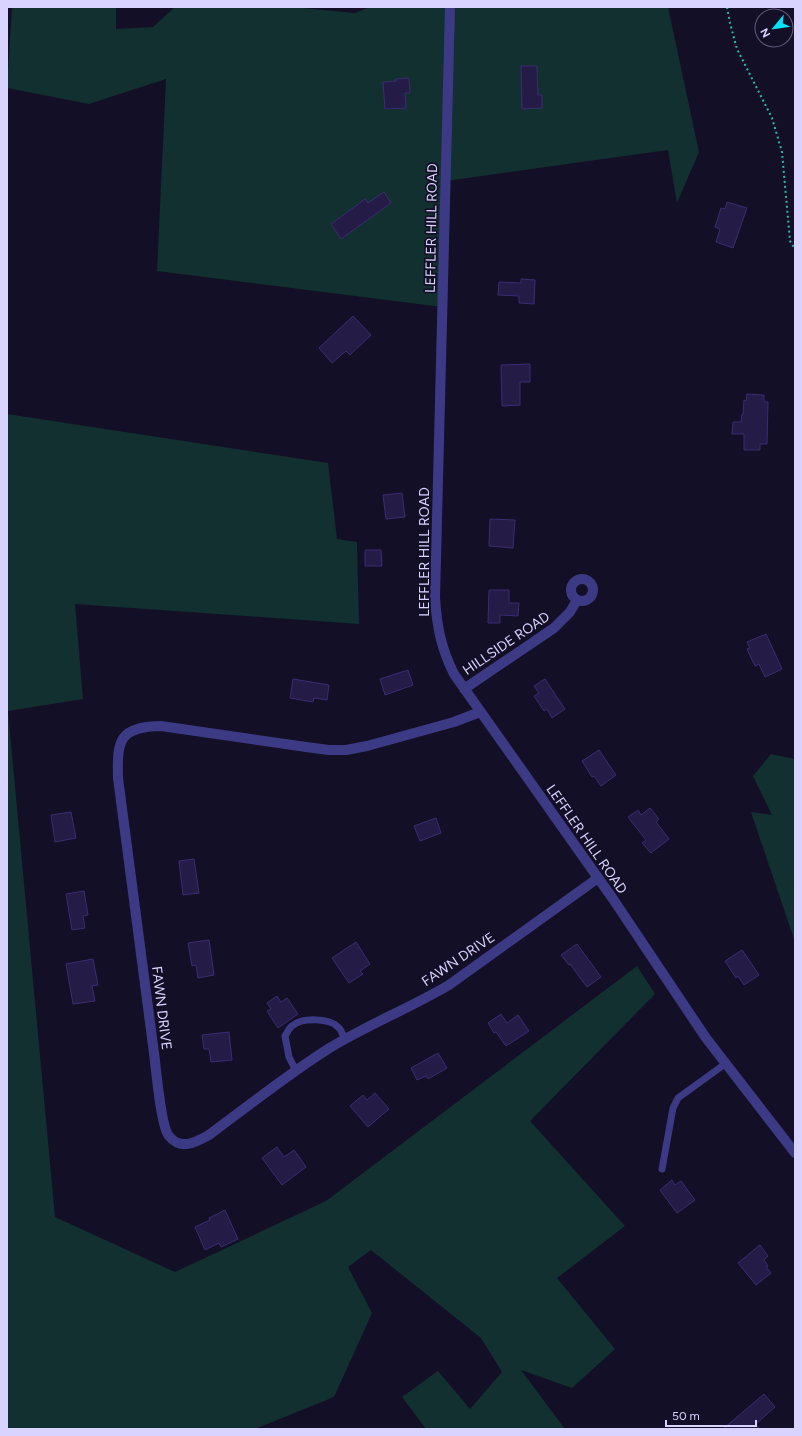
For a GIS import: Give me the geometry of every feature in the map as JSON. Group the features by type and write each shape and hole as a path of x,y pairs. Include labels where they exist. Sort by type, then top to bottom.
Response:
{"street":[{"name":"LEFFLER HILL ROAD","path":"450,7 435,598 436,619 440,639 454,674 464,689 598,878 681,1003 725,1064 795,1153"},
{"name":"HILLSIDE ROAD","path":"464,689 554,628 570,612 577,600"},
{"name":"FAWN DRIVE","path":"480,712 454,722 367,746 346,750 329,750 161,726 147,726 124,735 119,746 118,778 163,1122 168,1135 176,1143 186,1145 197,1142 209,1135 296,1071 345,1039 449,985 598,878"}],"lane":[{"path":"296,1071 289,1057 285,1036 293,1025 302,1021 327,1021 339,1027 345,1039"},
{"path":"662,1169 673,1108 678,1098 725,1064"}],"path":[{"path":"727,7 737,49 772,118 782,152 790,241 795,249"}],"green space":[{"path":"12,7 116,7 116,29 153,27 175,7 291,7 355,13 370,7 668,7 699,152 677,203 668,150 446,181 442,307 157,271 166,79 89,104 7,88"},
{"path":"7,414 328,463 337,539 357,542 359,624 75,604 83,699 8,711 55,1217 175,1272 326,1201 637,966 655,994 530,1121 625,1226 557,1278 615,1349 572,1388 521,1370 565,1429 426,1429 402,1397 438,1371 470,1409 502,1372 481,1338 371,1250 348,1267 372,1313 334,1397 255,1429 7,1429"},
{"path":"771,754 795,759 795,942 751,812 772,815 753,776"}],"building":[{"path":"521,66 537,66 538,95 542,95 542,108 522,109"},
{"path":"409,78 410,93 405,93 406,108 385,109 383,82"},
{"path":"384,192 391,203 341,239 331,224 365,199 368,203"},
{"path":"727,202 747,208 733,248 716,242 720,229 715,227 721,208 725,209"},
{"path":"521,279 535,280 534,304 519,303 519,296 498,295 499,282 521,283"},
{"path":"353,316 371,335 350,355 346,351 332,363 319,348"},
{"path":"530,364 530,382 520,382 520,405 502,406 501,365"},
{"path":"747,394 764,395 764,402 768,402 767,444 760,444 760,450 744,450 744,434 732,434 733,422 741,422 744,400 746,401"},
{"path":"402,493 405,517 386,519 383,495"},
{"path":"490,519 515,520 513,548 489,546"},
{"path":"365,550 381,550 382,566 365,566"},
{"path":"489,590 509,590 509,603 519,603 518,616 500,615 500,623 488,623"},
{"path":"766,634 782,669 765,677 759,664 755,666 747,649 750,648 747,642"},
{"path":"408,670 413,685 385,695 380,679"},
{"path":"293,679 329,685 327,700 314,698 313,702 290,698"},
{"path":"545,679 565,709 552,718 547,709 544,711 534,696 539,693 534,686"},
{"path":"599,750 616,775 601,786 594,776 592,777 582,761"},
{"path":"650,808 659,819 656,822 669,839 651,853 642,843 646,840 628,817 638,810 641,815"},
{"path":"71,812 76,838 55,842 51,815"},
{"path":"436,818 441,833 420,841 414,826"},
{"path":"194,859 199,893 183,895 179,861"},
{"path":"84,891 88,915 83,916 85,928 72,930 66,894"},
{"path":"209,940 214,975 198,978 196,965 192,966 188,943"},
{"path":"356,942 370,964 360,971 363,974 349,983 332,958"},
{"path":"577,944 601,977 587,987 570,964 569,965 561,955"},
{"path":"742,950 759,975 744,985 738,976 736,978 725,961"},
{"path":"93,959 98,985 92,986 95,1001 73,1004 66,964"},
{"path":"277,996 281,1002 287,998 298,1014 278,1028 267,1011 271,1009 267,1003"},
{"path":"501,1014 507,1023 518,1015 529,1031 506,1046 496,1032 494,1033 488,1023"},
{"path":"229,1032 232,1060 211,1062 209,1049 204,1049 202,1035"},
{"path":"438,1053 447,1068 428,1079 426,1076 417,1080 411,1068"},
{"path":"375,1093 389,1109 368,1127 350,1106 363,1095 367,1100"},
{"path":"277,1147 284,1157 294,1150 306,1167 282,1185 262,1158"},
{"path":"672,1180 675,1185 681,1181 695,1200 677,1213 660,1190"},
{"path":"225,1210 238,1239 221,1247 219,1243 205,1250 195,1227 210,1220 209,1218"},
{"path":"760,1245 768,1256 764,1260 768,1266 766,1267 771,1273 756,1285 738,1263"},
{"path":"764,1394 775,1407 756,1424 760,1429 723,1429"}]}
